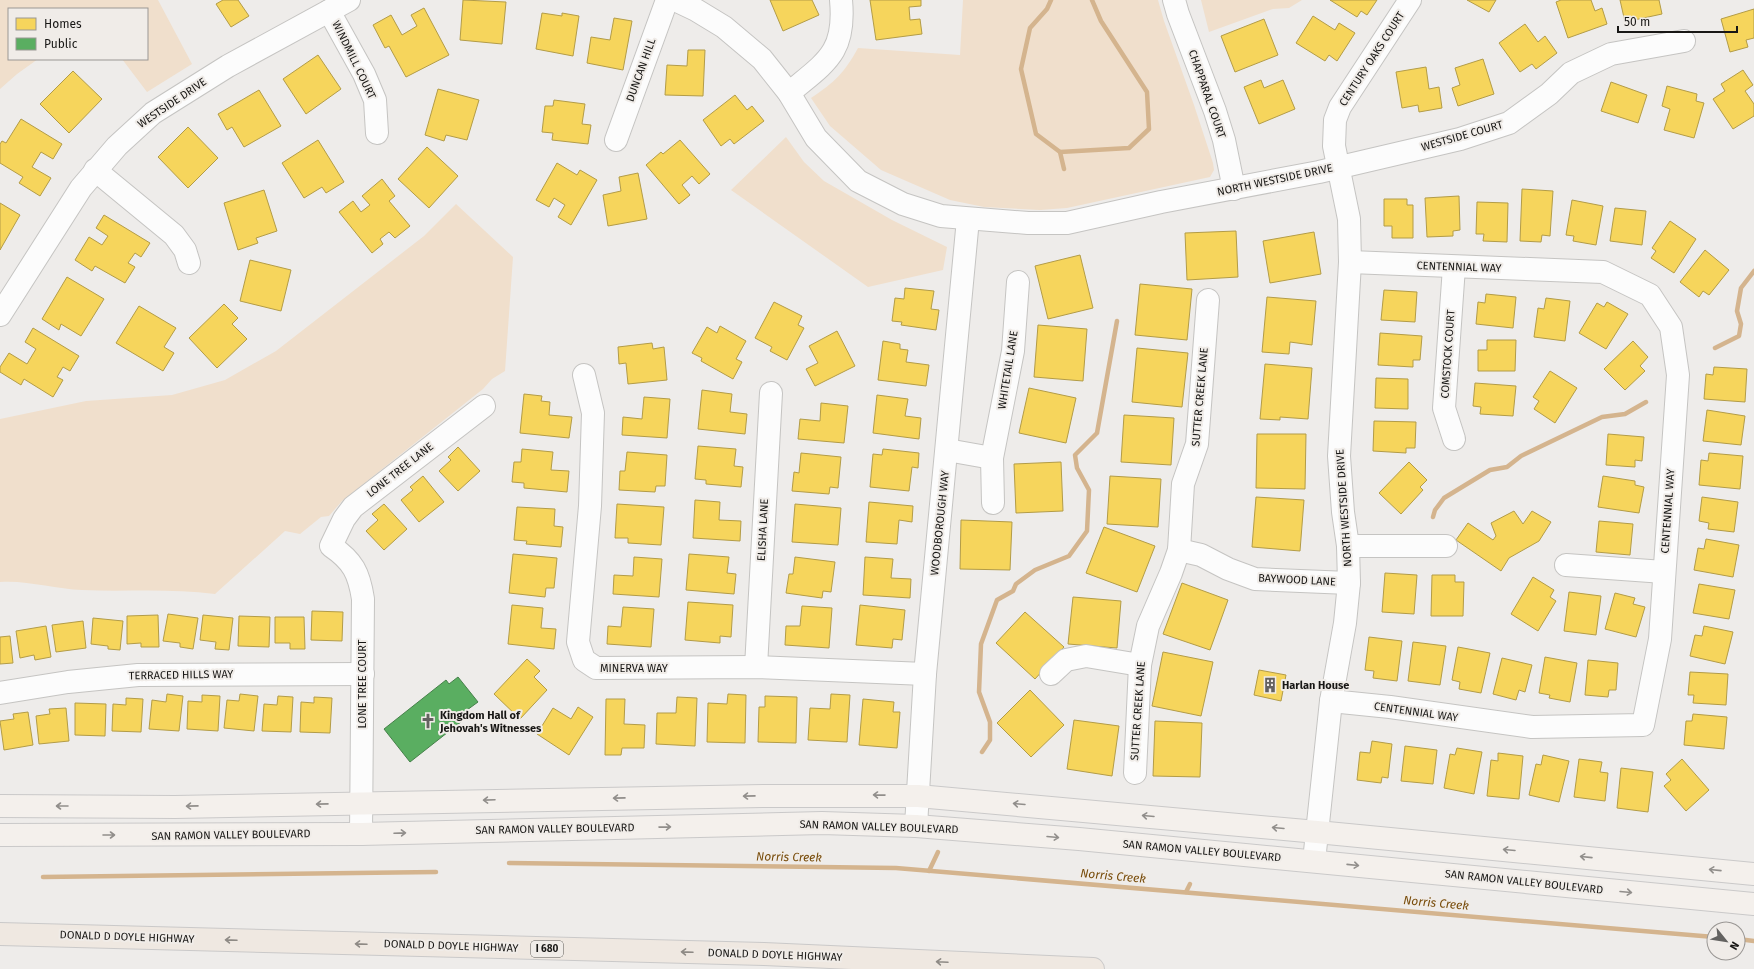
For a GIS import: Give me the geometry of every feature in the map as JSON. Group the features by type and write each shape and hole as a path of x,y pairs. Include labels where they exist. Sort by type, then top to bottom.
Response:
{"highway":[{"name":"DONALD D DOYLE HIGHWAY","path":"0,934 764,954 1093,969"}],"main road":[{"path":"0,806 175,807 763,796 918,796 1317,832 1754,874"},
{"name":"SAN RAMON VALLEY BOULEVARD","path":"0,835 361,834 822,823 916,826 1005,832 1754,904"}],"street":[{"name":"WESTSIDE DRIVE","path":"0,315 69,206 95,170 134,128 159,108 221,70 349,0"},
{"name":"DUNCAN HILL","path":"616,140 667,0"},
{"name":"NORTH WESTSIDE DRIVE","path":"675,0 696,10 729,32 762,59 789,93 816,138 858,181 904,204 941,216 1028,223 1067,223 1161,202 1234,189 1338,167 1349,219 1350,262 1339,456 1343,512 1348,546 1349,583 1345,623 1331,701 1314,861"},
{"path":"789,93 828,61 841,38 841,0"},
{"name":"CHAPPARAL COURT","path":"1174,0 1215,111 1224,140 1234,189"},
{"name":"CENTURY OAKS COURT","path":"1338,167 1334,135 1340,107 1410,0"},
{"name":"WINDMILL COURT","path":"329,11 364,74 375,100 377,134"},
{"name":"WESTSIDE COURT","path":"1338,167 1460,139 1509,123 1549,94 1571,73 1611,54 1684,41"},
{"path":"95,170 174,235 184,250 190,263"},
{"name":"WOODBOROUGH WAY","path":"916,826 925,674 968,219"},
{"name":"CENTENNIAL WAY","path":"1331,701 1390,707 1532,727 1643,725 1660,639 1678,375 1671,327 1650,295 1602,272 1350,262"},
{"name":"COMSTOCK COURT","path":"1454,267 1444,408 1454,439"},
{"name":"WHITETAIL LANE","path":"993,503 992,458 1013,351 1018,282"},
{"name":"SUTTER CREEK LANE","path":"1135,773 1140,665 1148,626 1171,573 1179,550 1183,484 1197,444 1208,300"},
{"name":"MINERVA WAY","path":"584,375 593,413 590,506 578,642 584,660 596,668 756,667 925,674"},
{"name":"ELISHA LANE","path":"756,667 771,393"},
{"name":"LONE TREE LANE","path":"330,546 344,519 353,507 484,406"},
{"path":"947,450 992,458"},
{"name":"LONE TREE COURT","path":"330,546 351,563 359,578 363,599 361,834"},
{"path":"1348,546 1446,546"},
{"name":"BAYWOOD LANE","path":"1179,550 1201,555 1228,569 1255,579 1349,583"},
{"path":"1566,565 1664,572"},
{"path":"1051,674 1066,660 1086,656 1140,665"},
{"name":"TERRACED HILLS WAY","path":"0,693 68,682 138,675 363,674"}],"shaded area":[{"path":"0,0 158,0 192,64 147,92 123,60 148,60 148,8 8,8 8,60 37,60 0,89"},
{"path":"963,0 1158,0 1213,163 1214,170 1210,177 1067,208 1040,210 984,207 950,200 881,170 830,126 811,98 838,76 858,48 960,55"},
{"path":"1201,0 1302,0 1289,8 1273,9 1209,32"},
{"path":"786,137 804,162 824,181 892,220 947,247 943,270 868,287 731,190"},
{"path":"456,204 513,257 505,371 492,379 483,389 342,501 329,516 321,517 300,534 285,531 215,594 182,591 82,590 31,583 0,582 0,419 86,401 172,395 225,380 276,351 424,236"}],"building: Homes":[{"path":"223,0 238,0 249,16 231,27 216,4"},
{"path":"463,0 506,2 502,44 460,40"},
{"path":"770,0 812,0 819,15 783,31"},
{"path":"870,0 921,0 921,6 909,7 910,20 920,19 922,34 876,40"},
{"path":"1330,0 1377,0 1367,15 1361,11 1357,17"},
{"path":"1467,0 1496,0 1489,12"},
{"path":"1561,0 1591,0 1595,11 1602,8 1607,24 1568,38 1556,2"},
{"path":"1620,0 1659,0 1662,14 1625,22"},
{"path":"424,8 449,55 406,77 389,46 385,48 373,25 391,15 402,35 417,26 411,15"},
{"path":"1754,9 1754,38 1746,40 1748,47 1730,52 1721,19"},
{"path":"542,13 562,16 562,13 579,16 573,56 536,49"},
{"path":"1313,16 1335,30 1339,23 1355,33 1337,61 1329,55 1325,61 1296,43"},
{"path":"614,18 632,21 623,70 587,63 591,37 610,40"},
{"path":"1264,19 1278,55 1235,72 1221,36"},
{"path":"1525,24 1538,42 1545,36 1557,53 1536,69 1532,64 1520,72 1499,43"},
{"path":"688,50 705,50 703,96 665,95 667,65 687,66"},
{"path":"318,55 341,89 306,114 283,79"},
{"path":"1483,59 1494,94 1458,106 1452,88 1460,85 1455,68"},
{"path":"1426,67 1429,89 1439,87 1442,108 1419,112 1418,105 1402,108 1396,72"},
{"path":"1743,70 1753,85 1745,91 1754,104 1754,116 1733,129 1713,99 1725,91 1721,84"},
{"path":"73,71 102,99 69,133 40,104"},
{"path":"1261,80 1264,88 1283,80 1295,109 1259,124 1244,87"},
{"path":"1611,82 1647,95 1638,123 1601,111"},
{"path":"1667,86 1697,94 1696,101 1704,103 1694,138 1664,130 1670,109 1662,106"},
{"path":"438,89 479,100 467,140 446,135 444,141 425,135"},
{"path":"259,90 281,126 244,147 232,127 227,130 218,114"},
{"path":"735,95 747,110 752,106 764,121 734,144 730,139 721,146 703,120"},
{"path":"554,100 585,104 582,124 591,125 588,144 552,140 553,133 542,132 545,106 553,106"},
{"path":"21,119 62,144 53,159 41,152 32,167 51,178 40,196 19,183 23,177 0,163 0,144 2,141 6,143"},
{"path":"188,127 218,158 188,188 158,157"},
{"path":"318,140 344,182 326,193 322,187 304,198 282,163"},
{"path":"680,140 710,174 699,184 692,176 682,185 690,195 679,204 646,165 661,152 663,154"},
{"path":"427,147 458,176 429,208 398,179"},
{"path":"557,163 577,175 580,170 597,180 571,225 558,217 565,205 554,198 549,207 536,200"},
{"path":"638,173 647,219 608,226 603,195 621,191 619,177"},
{"path":"382,179 395,196 389,201 410,226 395,238 389,232 380,239 383,244 372,253 339,212 353,201 361,212 370,205 362,196"},
{"path":"1522,189 1553,191 1550,236 1542,235 1541,242 1520,241"},
{"path":"264,190 277,231 256,238 258,243 238,250 224,203"},
{"path":"1459,196 1460,230 1453,231 1453,236 1427,237 1425,198"},
{"path":"1384,199 1407,199 1407,205 1413,205 1413,238 1392,238 1392,226 1384,226"},
{"path":"1572,200 1603,206 1596,245 1573,241 1574,236 1566,235"},
{"path":"1477,202 1508,203 1507,242 1483,241 1484,234 1476,234"},
{"path":"0,203 20,215 0,250"},
{"path":"1615,208 1646,211 1642,245 1610,241"},
{"path":"104,215 150,243 141,257 135,253 128,263 135,267 125,283 95,266 92,271 75,260 89,237 102,245 108,236 96,228"},
{"path":"1670,221 1696,239 1674,273 1651,258 1656,251 1652,248"},
{"path":"1236,231 1238,277 1187,280 1185,233"},
{"path":"1314,232 1321,274 1270,283 1263,241"},
{"path":"1705,250 1729,270 1709,295 1703,291 1699,297 1680,282"},
{"path":"1080,255 1093,308 1048,319 1035,266"},
{"path":"250,260 291,270 281,311 240,301"},
{"path":"67,277 104,299 81,336 61,324 59,330 42,319"},
{"path":"1140,284 1192,289 1187,340 1135,335"},
{"path":"905,288 934,291 931,309 939,310 936,330 901,325 902,322 892,321 895,298 904,299"},
{"path":"1384,290 1417,292 1415,322 1381,320"},
{"path":"1486,294 1516,297 1513,328 1476,324 1478,302 1485,303"},
{"path":"1267,297 1316,301 1312,345 1290,342 1289,354 1262,352"},
{"path":"1546,298 1570,301 1565,341 1534,337 1538,308 1544,309"},
{"path":"774,302 802,316 798,325 804,328 787,360 770,351 772,347 755,338"},
{"path":"1607,302 1628,314 1606,349 1579,333 1597,303 1604,307"},
{"path":"224,304 238,318 232,324 247,339 217,368 189,338"},
{"path":"139,306 176,328 164,347 174,353 163,371 116,343"},
{"path":"1038,325 1087,329 1083,381 1034,377"},
{"path":"720,326 746,341 736,359 742,362 733,379 701,361 702,358 692,353 707,327 717,333"},
{"path":"33,328 79,356 70,371 63,367 57,377 63,380 53,397 24,379 21,385 0,372 0,367 9,353 27,364 36,349 25,342"},
{"path":"837,331 855,366 815,386 806,369 818,363 809,346"},
{"path":"1380,333 1422,336 1420,360 1413,360 1413,367 1378,365"},
{"path":"1487,340 1516,340 1515,371 1478,371 1478,350 1487,350"},
{"path":"883,341 900,344 900,349 908,350 906,362 929,365 926,386 878,380"},
{"path":"1633,341 1648,357 1640,366 1645,371 1625,390 1604,369"},
{"path":"652,343 653,349 664,347 667,380 628,384 626,363 619,364 618,347"},
{"path":"1137,348 1188,353 1182,407 1132,402"},
{"path":"1265,364 1312,368 1308,419 1280,417 1280,420 1260,419"},
{"path":"1714,367 1747,369 1745,402 1704,399 1706,374 1713,375"},
{"path":"1550,371 1577,388 1555,423 1534,409 1539,401 1533,397"},
{"path":"1376,378 1408,379 1408,409 1375,408"},
{"path":"1475,383 1516,386 1513,416 1480,414 1481,407 1473,406"},
{"path":"1029,388 1076,398 1066,443 1019,433"},
{"path":"702,390 732,394 730,412 747,414 745,434 698,429"},
{"path":"524,394 542,396 541,401 550,402 549,415 572,417 569,438 520,433"},
{"path":"877,395 908,399 905,416 921,418 919,439 873,433"},
{"path":"644,397 670,399 667,438 622,435 623,417 642,419"},
{"path":"821,403 848,406 844,443 798,439 800,419 820,421"},
{"path":"1707,410 1745,416 1741,445 1703,441"},
{"path":"1124,415 1174,418 1171,465 1121,462"},
{"path":"1374,421 1416,422 1415,448 1406,448 1406,453 1373,451"},
{"path":"1257,434 1306,434 1305,489 1256,488"},
{"path":"1608,434 1644,437 1642,461 1635,460 1635,467 1606,465"},
{"path":"698,446 736,449 734,466 743,467 741,487 706,484 706,480 695,479"},
{"path":"458,447 480,471 458,491 439,471 451,460 448,457"},
{"path":"522,449 553,452 551,470 569,471 567,492 524,488 524,483 512,482 514,462 521,462"},
{"path":"883,449 919,453 918,468 912,467 909,491 870,487 873,454 882,455"},
{"path":"627,452 667,455 665,486 656,486 655,492 619,490 620,471 625,471"},
{"path":"801,453 841,457 838,488 830,487 829,494 792,491 794,472 799,473"},
{"path":"1709,453 1743,456 1740,489 1699,485 1701,460 1708,461"},
{"path":"1061,462 1063,511 1016,513 1014,464"},
{"path":"1409,462 1427,480 1420,487 1423,490 1401,514 1379,493"},
{"path":"423,476 444,502 419,522 401,500 413,490 410,487"},
{"path":"1110,476 1161,479 1158,527 1107,524"},
{"path":"1603,476 1635,481 1635,485 1644,487 1639,513 1598,507"},
{"path":"1256,497 1304,500 1300,551 1252,547"},
{"path":"1702,497 1738,502 1734,532 1708,529 1709,523 1699,521"},
{"path":"695,500 720,502 719,520 741,521 740,541 693,538"},
{"path":"869,502 913,506 912,522 899,520 897,544 866,542"},
{"path":"384,504 407,529 384,550 366,531 378,520 372,514"},
{"path":"617,504 664,507 661,545 628,543 628,538 615,538"},
{"path":"795,504 841,508 838,545 792,542"},
{"path":"517,507 555,509 554,526 563,527 561,547 526,544 527,541 514,540"},
{"path":"1514,511 1523,524 1532,511 1551,522 1539,541 1509,558 1501,571 1456,540 1468,523 1493,540 1496,536 1491,523"},
{"path":"961,520 1012,522 1010,570 960,569"},
{"path":"1599,521 1633,524 1630,555 1596,552"},
{"path":"1104,527 1155,546 1137,592 1086,573"},
{"path":"1706,539 1739,545 1733,577 1694,570 1698,548 1704,549"},
{"path":"513,554 557,558 554,588 546,588 545,597 509,593"},
{"path":"689,554 729,557 727,573 736,574 734,594 686,590"},
{"path":"634,557 662,559 659,597 613,594 614,575 633,576"},
{"path":"795,557 835,562 831,592 823,591 822,598 786,593 789,574 793,574"},
{"path":"865,557 893,559 891,578 911,579 910,598 863,595"},
{"path":"1385,573 1417,575 1414,614 1382,612"},
{"path":"1432,575 1455,575 1455,582 1464,582 1463,616 1431,616"},
{"path":"1533,577 1554,590 1550,597 1556,601 1538,631 1511,614"},
{"path":"1182,583 1228,600 1210,650 1163,634"},
{"path":"1699,584 1735,590 1729,619 1693,613"},
{"path":"1569,592 1601,596 1596,635 1564,631"},
{"path":"1615,593 1635,598 1633,604 1645,607 1636,637 1605,629"},
{"path":"1073,597 1121,601 1117,648 1068,644"},
{"path":"688,602 733,605 731,637 720,636 720,643 685,640"},
{"path":"512,605 543,608 541,628 556,629 554,649 508,644"},
{"path":"860,605 905,610 902,640 893,639 892,648 856,645"},
{"path":"802,606 832,608 829,648 785,645 786,626 800,626"},
{"path":"623,607 654,609 651,647 607,644 608,626 621,627"},
{"path":"312,611 343,612 342,641 311,640"},
{"path":"1025,612 1064,647 1035,679 996,643"},
{"path":"168,614 198,618 193,649 180,647 180,643 163,641"},
{"path":"158,615 159,647 141,647 141,643 127,644 127,616"},
{"path":"203,615 233,618 229,650 215,649 216,642 200,640"},
{"path":"239,616 270,617 269,647 238,646"},
{"path":"275,617 304,617 305,649 290,649 290,643 275,643"},
{"path":"93,618 123,621 120,650 108,649 108,646 91,644"},
{"path":"83,621 86,648 56,652 52,625"},
{"path":"46,626 51,657 35,660 34,655 20,658 16,631"},
{"path":"1704,626 1733,632 1725,664 1690,656 1695,635 1702,636"},
{"path":"10,636 13,663 0,664 0,637"},
{"path":"1369,637 1402,641 1397,681 1373,678 1374,671 1365,670"},
{"path":"1413,642 1446,646 1440,685 1408,681"},
{"path":"1458,647 1490,653 1481,693 1459,689 1460,682 1452,680"},
{"path":"1163,652 1213,662 1201,716 1152,706"},
{"path":"1545,657 1577,663 1570,702 1549,698 1550,695 1539,693"},
{"path":"1502,658 1532,665 1525,692 1519,690 1516,700 1493,694"},
{"path":"527,659 540,671 534,677 547,690 520,719 494,694"},
{"path":"1588,660 1618,663 1616,690 1609,690 1608,697 1585,695"},
{"name":"Harlan House","path":"1259,670 1286,675 1281,701 1254,695"},
{"path":"1690,672 1728,674 1726,705 1693,703 1694,695 1688,695"},
{"path":"1030,690 1064,725 1031,757 997,723"},
{"path":"167,694 183,696 179,731 149,729 152,700 166,702"},
{"path":"240,694 258,696 254,731 224,728 227,700 239,701"},
{"path":"728,694 746,695 745,743 707,742 708,703 727,704"},
{"path":"831,694 850,695 847,742 808,740 810,708 830,709"},
{"path":"202,695 220,696 218,731 187,729 188,701 202,702"},
{"path":"278,696 293,697 291,732 262,731 264,704 277,705"},
{"path":"765,696 797,697 796,743 758,742 759,707 765,707"},
{"path":"314,697 332,698 330,733 300,732 301,702 314,703"},
{"path":"677,697 697,698 695,746 656,744 657,713 676,713"},
{"path":"126,698 143,699 141,732 112,731 113,704 126,705"},
{"path":"606,699 625,699 624,724 645,725 644,748 622,748 621,755 605,755"},
{"path":"863,699 894,702 893,712 900,712 897,748 859,745"},
{"path":"75,703 106,704 105,736 75,735"},
{"path":"578,707 593,717 569,755 537,734 553,708 571,719"},
{"path":"66,708 69,741 39,744 36,716 50,714 49,709"},
{"path":"28,712 33,745 4,750 0,721 14,719 13,714"},
{"path":"1693,714 1727,717 1724,749 1684,745 1686,721 1692,721"},
{"path":"1074,720 1119,726 1112,776 1067,769"},
{"path":"1155,721 1202,723 1200,777 1153,776"},
{"path":"1372,741 1392,744 1388,778 1382,777 1381,783 1357,780 1360,752 1370,753"},
{"path":"1405,746 1437,750 1433,784 1401,781"},
{"path":"1457,748 1482,752 1474,794 1444,788 1450,754 1455,755"},
{"path":"1498,753 1523,756 1519,799 1487,796 1491,760 1498,761"},
{"path":"1543,755 1569,761 1559,802 1529,795 1536,764 1541,765"},
{"path":"1579,759 1602,762 1600,772 1608,773 1605,801 1574,797"},
{"path":"1682,759 1709,790 1686,811 1664,786 1671,780 1666,774"},
{"path":"1621,768 1653,772 1648,812 1617,808"}],"building: Public":[{"name":"Kingdom Hall of Jehovah's Witnesses","path":"458,677 478,702 467,710 471,714 410,762 384,729 446,680 449,684"}],"waterway":[{"path":"1051,0 1047,9 1030,28 1021,69 1036,134 1060,152 1064,169"},
{"path":"1060,152 1129,148 1149,129 1147,92 1101,21 1092,0"},
{"path":"1715,348 1739,336 1741,324 1737,311 1741,288 1754,271"},
{"path":"982,752 990,740 990,722 979,692 981,644 997,600 1013,591 1016,584 1035,570 1069,556 1087,531 1089,490 1077,468 1075,455 1097,433 1117,321"},
{"path":"1433,517 1435,510 1444,498 1490,470 1507,467 1521,456 1602,417 1625,414 1646,402"},
{"path":"929,871 938,852"},
{"name":"Norris Creek","path":"509,863 896,868 1706,936"},
{"path":"43,877 436,872"},
{"path":"1186,892 1190,884"},
{"name":"Norris Creek","path":"1746,940 1754,941"}],"place":[{"name":"Harlan House","path":"1270,685"},
{"name":"Kingdom Hall of Jehovah's Witnesses","path":"428,721"}]}
